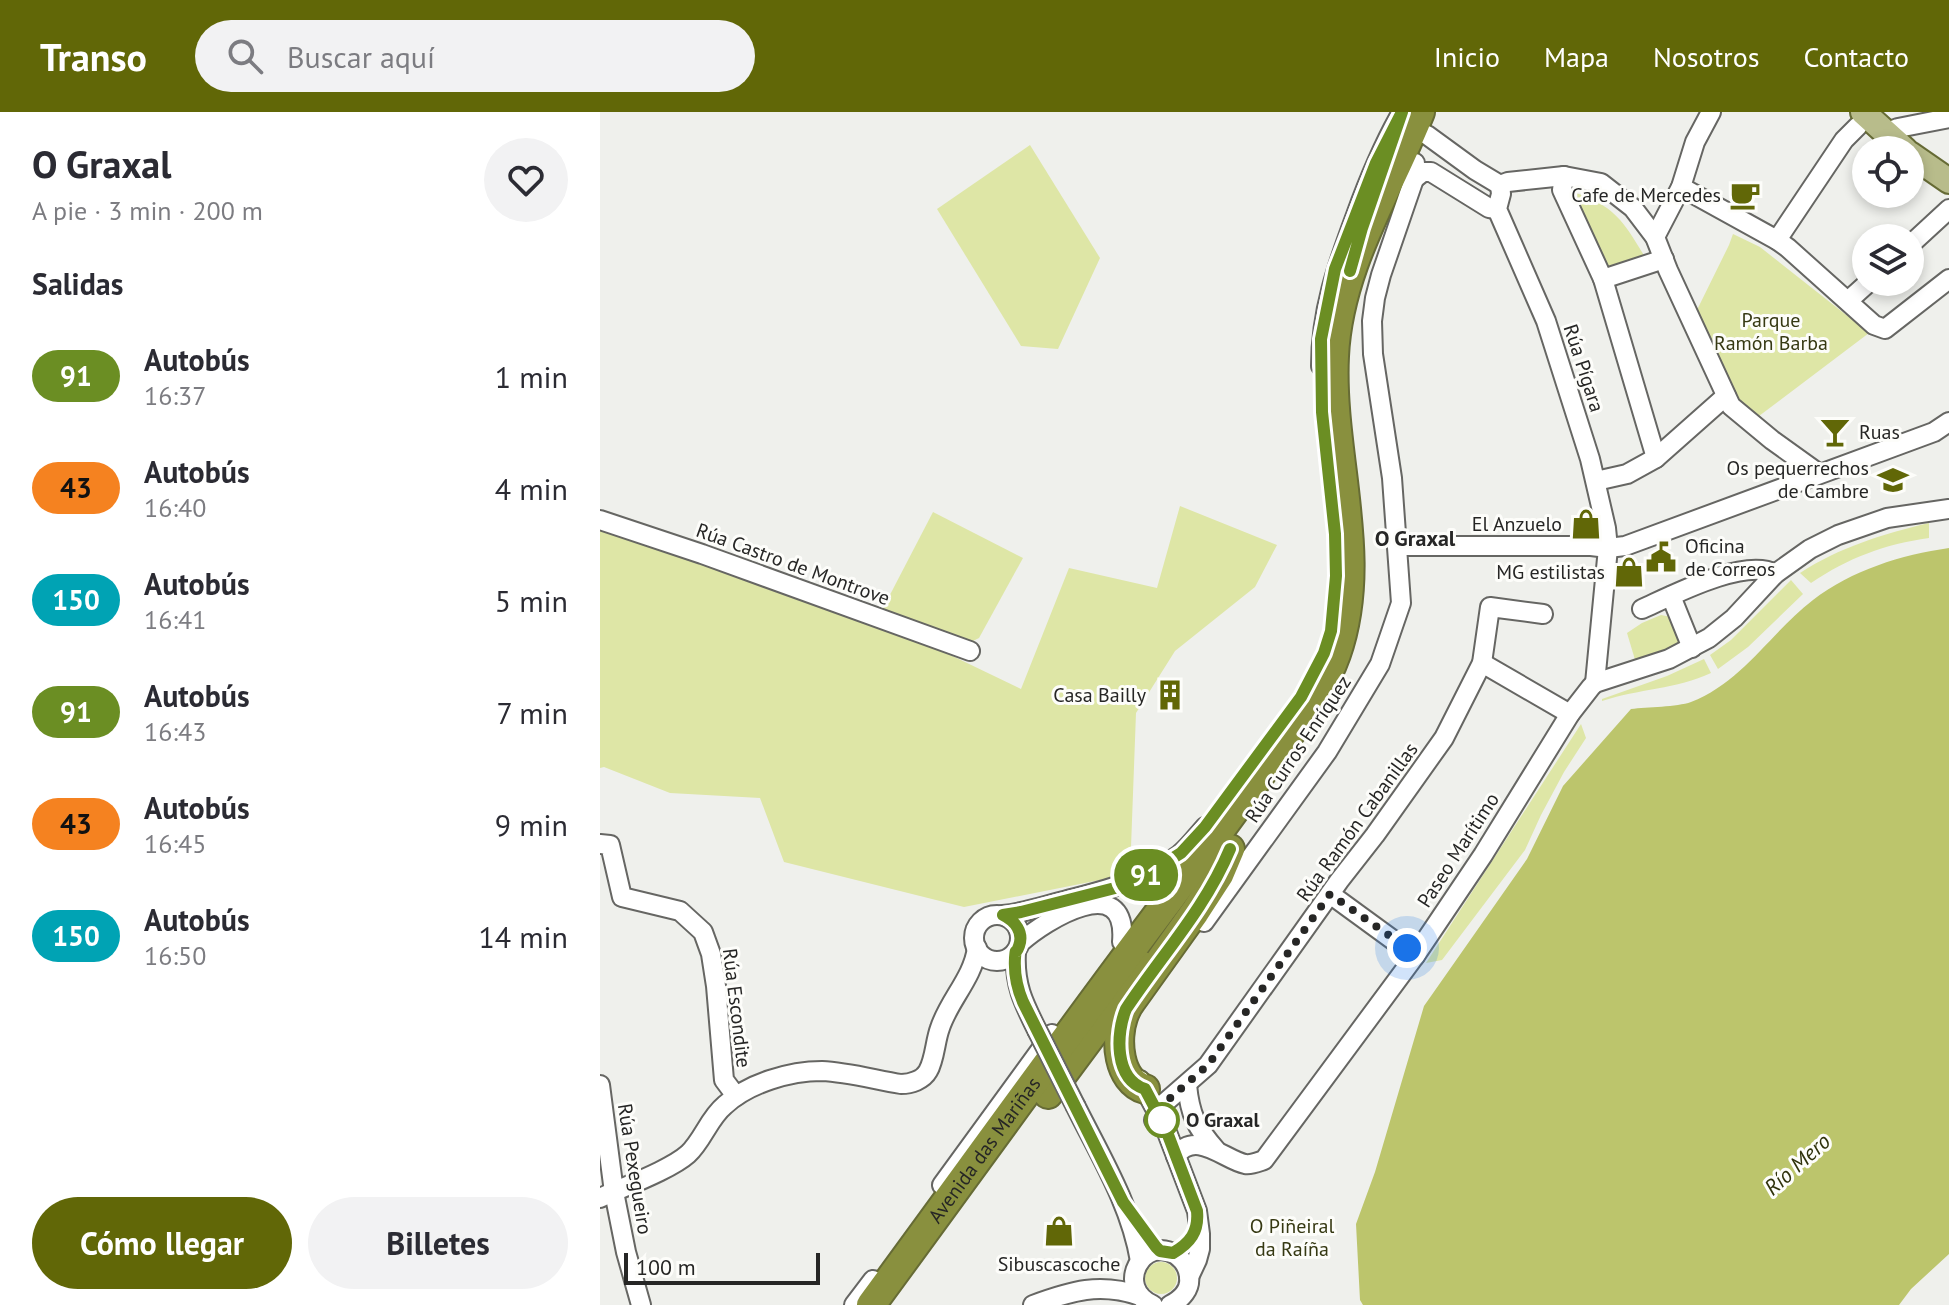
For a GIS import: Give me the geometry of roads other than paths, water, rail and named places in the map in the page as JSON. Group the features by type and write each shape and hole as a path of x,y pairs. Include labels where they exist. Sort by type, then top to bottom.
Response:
{"highway":[{"path":"1392,204 1414,171 1417,118"},
{"name":"Avenida das Mariñas","path":"894,1305 1230,849 1341,689 1357,646 1366,568 1352,379 1352,339 1362,284 1392,204 1417,118"},
{"name":"Avenida das Mariñas","path":"871,1305 1068,1033 1227,823 1301,718 1329,671 1348,609 1349,590 1348,530 1333,386 1337,319 1350,271 1417,118"},
{"path":"1151,1100 1130,1080 1121,1061 1122,1019 1132,1000 1213,885 1230,849"}],"main road":[{"path":"1855,117 1878,136"},
{"path":"1924,164 1949,181"},
{"path":"1924,179 1949,196"}],"street":[{"path":"1655,237 1681,187 1695,142 1711,112"},
{"path":"1777,240 1844,140 1855,117"},
{"path":"854,1305 1301,697 1324,653 1331,631 1336,576 1335,534 1322,412 1321,339 1335,269 1376,163 1417,118 1475,170 1500,185 1564,176 1601,183 1633,208 1655,237 1731,406 1818,473"},
{"path":"1891,136 1898,128 1949,118"},
{"path":"1414,171 1431,172 1489,208 1497,209 1500,185"},
{"name":"Rúa Curros Enríquez","path":"1151,1100 1131,1059 1131,1032 1137,1017 1327,752 1380,664 1401,603 1392,478 1373,354 1372,321 1381,275 1414,171"},
{"path":"1564,176 1562,190 1603,279 1656,458"},
{"path":"1681,187 1777,240 1874,325 1885,329 1949,279"},
{"name":"Rúa Pígara","path":"1497,209 1546,321 1596,481 1606,528 1608,548 1595,683"},
{"path":"1924,232 1949,209"},
{"path":"1603,279 1664,259"},
{"path":"1849,300 1853,296"},
{"path":"1596,481 1627,474 1656,458 1726,396"},
{"path":"1397,546 1625,546 1934,432 1949,422"},
{"path":"1595,683 1669,659 1709,638 1734,618 1775,574 1810,549 1838,535 1887,518 1949,509"},
{"name":"Rúa Castro de Montrove","path":"600,520 970,651"},
{"path":"1642,609 1706,581 1749,570 1769,570 1775,574"},
{"path":"1671,596 1692,648"},
{"name":"Rúa Ramón Cabanillas","path":"1187,1085 1208,1065 1444,738 1482,663 1490,607 1543,614"},
{"path":"1482,663 1570,714"},
{"name":"Paseo Marítimo","path":"1176,1156 1188,1146 1216,1150 1244,1164 1264,1160 1415,956 1483,855 1570,714 1595,683"},
{"path":"1147,1300 1134,1283 1138,1249 1123,1202 1023,1002 974,935 979,923 990,916 1021,912 1132,881 1181,853 1205,827"},
{"name":"Rúa Escondite","path":"600,844 610,845 622,897 680,911 703,932 711,954 716,986 724,1080 736,1096"},
{"path":"1330,894 1415,956"},
{"path":"990,958 1004,960 1037,928 1053,918 1097,903 1110,907 1118,916 1123,930 1122,942"},
{"path":"1003,915 1019,929 1016,975 1023,1002"},
{"path":"607,1195 688,1154 722,1107 765,1081 822,1071 901,1084 923,1078 948,1008 963,983 990,958"},
{"name":"Rúa Pexegueiro","path":"600,1085 607,1195 641,1305"},
{"path":"1151,1100 1187,1085 1195,1123 1216,1150"},
{"path":"1151,1100 1176,1156 1198,1221 1200,1249 1187,1291 1170,1305"},
{"path":"1151,1100 1155,1136 1190,1193"},
{"path":"1123,1202 1166,1252 1185,1263 1187,1291"},
{"path":"1042,1304 1095,1289 1138,1265 1149,1254 1166,1252 1191,1240 1198,1221"},
{"path":"1095,1289 1120,1290 1147,1300"}],"water":[{"name":"Río Mero","path":"1949,548 1949,1254 1911,1289 1899,1305 1363,1305 1360,1300 1356,1224 1375,1172 1424,1006 1527,859 1563,786 1631,709 1685,704 1709,693 1741,669 1798,613 1828,589 1878,565"}],"place":[{"name":"Cafe de Mercedes","path":"1745,195"},
{"name":"Ruas","path":"1835,432"},
{"name":"Os pequerrechos de Cambre","path":"1893,480"},
{"name":"El Anzuelo","path":"1586,524"},
{"name":"Oficina de Correos","path":"1661,557"},
{"name":"MG estilistas","path":"1629,572"},
{"name":"Casa Bailly","path":"1170,695"},
{"name":"O Graxal","path":"1162,1120"},
{"name":"Sibuscascoche","path":"1059,1231"}],"district":[{"name":"O Graxal","path":"1415,538"}],"park label":[{"name":"Parque Ramón Barba","path":"1771,332"},
{"name":"O Piñeiral da Raíña","path":"1292,1238"}]}
